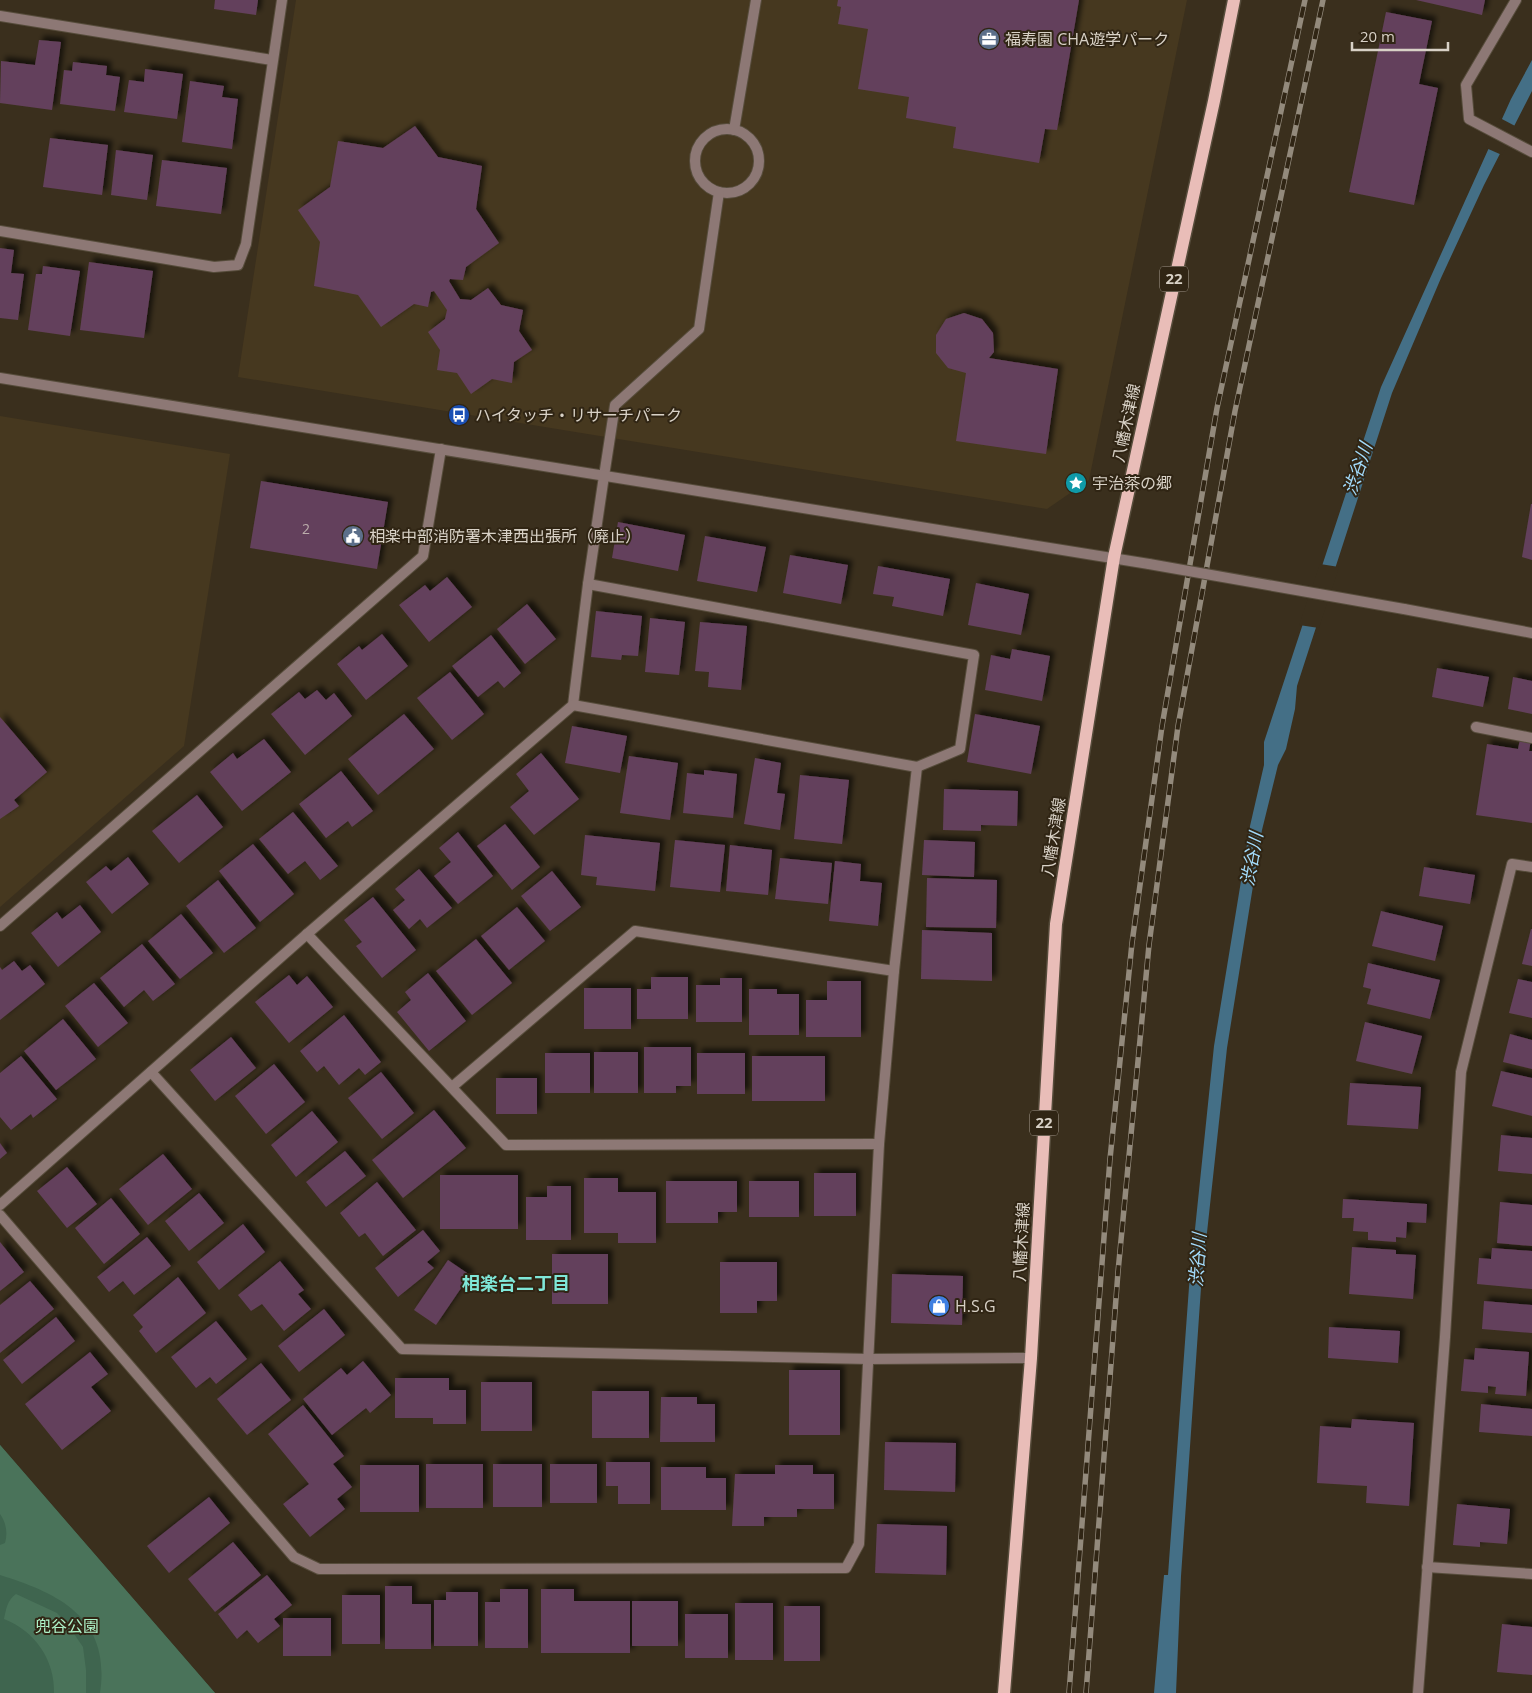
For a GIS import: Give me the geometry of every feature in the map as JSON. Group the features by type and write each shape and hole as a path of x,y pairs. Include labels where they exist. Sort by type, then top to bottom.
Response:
{"main road":[{"name":"八幡木津線","path":"1004,1693 1031,1358 1056,924 1114,557 1214,101 1234,0"}],"street":[{"path":"0,231 214,267 238,264 246,244 282,0"},
{"path":"734,130 756,0"},
{"path":"1516,0 1466,86 1469,120 1532,152"},
{"path":"0,16 272,60"},
{"path":"721,130 734,130 746,135 755,144 759,157 758,169 752,181 743,188 731,193 719,192 708,188 700,179 695,157 699,144 709,134 721,130"},
{"path":"0,1205 307,934 573,705 588,584 615,405 698,329 719,192"},
{"path":"0,378 1114,557 1532,632"},
{"path":"0,926 423,556 441,449"},
{"path":"573,705 918,767 960,749 974,655 588,584"},
{"path":"1476,727 1532,738"},
{"path":"0,1215 294,1557 319,1569 846,1568 859,1544 879,1144 894,971 918,767"},
{"path":"1418,1693 1445,1337 1462,1072 1512,864 1532,867"},
{"path":"452,1087 635,931 894,971"},
{"path":"307,934 506,1145 879,1144"},
{"path":"151,1072 402,1349 869,1359 1031,1358"},
{"path":"1427,1567 1532,1574"}],"shaded area":[{"path":"296,0 1187,0 1089,480 1047,509 238,377"},
{"path":"0,416 230,454 184,746 0,907"}],"green space":[{"name":"兜谷公園","path":"0,1445 215,1693 0,1693"},
{"name":"兜谷公園","path":"0,1445 215,1693 100,1693 101,1667 98,1646 89,1628 77,1613 43,1591 0,1575 0,1545 5,1543 6,1532 5,1524 0,1514"},
{"path":"16,1594 57,1613 70,1628 83,1647 86,1693 54,1693 51,1669 41,1648 25,1631 4,1619 9,1602"}],"water":[{"name":"渋谷川","path":"1532,60 1532,91 1484,185 1441,278 1392,393 1297,686 1295,709 1286,749 1278,765 1262,830 1227,1048 1201,1288 1181,1576 1176,1693 1154,1693 1164,1575 1168,1575 1189,1287 1214,1046 1250,826 1264,765 1264,742 1381,387 1511,99"}],"pier":[{"path":"1500,118 1517,127 1502,155 1486,148"},
{"path":"1320,564 1339,567 1319,628 1299,625"}],"building":[{"path":"215,0 258,0 256,15 214,9"},
{"path":"838,0 1079,0 1057,130 1045,129 1039,163 953,148 956,127 906,118 909,97 858,89 868,29 838,24 841,7 837,6"},
{"path":"1416,0 1485,0 1482,15"},
{"path":"1386,12 1432,21 1419,84 1438,88 1414,205 1349,192"},
{"path":"39,40 61,42 52,110 0,103 1,61 35,65"},
{"path":"73,62 107,66 106,75 120,77 115,111 60,104 64,70 72,71"},
{"path":"145,69 183,74 177,119 124,112 129,80 144,82"},
{"path":"190,81 224,86 222,97 238,99 232,149 182,142"},
{"path":"415,126 438,157 482,166 476,209 499,243 466,267 463,280 450,279 449,281 460,299 471,300 488,288 501,305 523,310 519,331 532,350 514,362 512,383 492,379 471,394 457,373 437,370 440,350 428,332 445,319 447,310 434,291 431,292 428,307 414,304 381,327 358,295 314,286 320,242 298,210 330,187 338,141 383,148"},
{"path":"50,138 108,145 102,195 43,187"},
{"path":"116,150 153,155 147,200 111,195"},
{"path":"162,160 227,168 221,214 156,206"},
{"path":"0,248 14,250 11,273 24,274 18,320 0,318"},
{"path":"89,262 153,271 144,338 80,330"},
{"path":"43,266 80,271 70,336 28,330 36,274 42,274"},
{"path":"964,313 982,319 993,333 994,352 989,358 1058,369 1046,454 956,441 966,373 948,368 936,353 936,335 946,319"},
{"path":"261,481 388,502 377,569 250,548"},
{"path":"1532,504 1532,560 1522,557"},
{"path":"618,522 685,535 678,571 612,558"},
{"path":"705,536 766,547 757,592 697,581"},
{"path":"790,555 848,565 841,604 783,593"},
{"path":"878,566 950,579 943,616 892,606 894,597 873,594"},
{"path":"447,577 472,607 429,642 399,605 425,585 430,591"},
{"path":"976,583 1029,594 1021,635 968,625"},
{"path":"527,604 556,639 525,664 497,629"},
{"path":"596,611 642,616 638,656 622,655 621,660 591,657"},
{"path":"650,618 685,622 679,675 645,672"},
{"path":"700,622 747,626 741,690 708,687 709,672 695,671"},
{"path":"382,634 408,666 366,700 337,664 359,646 362,650"},
{"path":"491,635 521,673 504,688 498,681 478,697 452,666"},
{"path":"1012,649 1050,656 1042,701 985,690 991,655 1010,659"},
{"path":"1437,668 1489,677 1483,707 1432,697"},
{"path":"450,672 484,714 452,740 417,698"},
{"path":"1513,677 1532,681 1532,714 1508,709"},
{"path":"317,690 326,700 334,693 352,716 305,755 271,714 299,692 305,699"},
{"path":"404,714 434,749 378,795 348,759"},
{"path":"975,714 1040,726 1031,774 967,762"},
{"path":"0,717 47,772 14,800 19,806 0,819"},
{"path":"572,726 627,736 620,773 565,763"},
{"path":"264,739 291,772 242,811 210,772 233,753 237,759"},
{"path":"1520,739 1531,740 1529,751 1532,751 1532,823 1476,815 1487,744 1518,749"},
{"path":"541,753 579,799 534,835 510,807 529,791 516,774"},
{"path":"629,756 678,763 670,820 620,813"},
{"path":"755,758 781,763 777,793 785,794 780,830 744,824"},
{"path":"704,770 737,774 733,818 683,813 687,773 704,775"},
{"path":"341,771 373,811 352,827 348,821 326,838 299,804"},
{"path":"800,775 849,780 842,844 794,839"},
{"path":"944,789 1018,791 1017,826 981,825 981,831 943,830"},
{"path":"197,795 223,827 179,863 152,831"},
{"path":"293,812 338,866 320,880 305,861 288,874 259,839"},
{"path":"505,824 540,867 512,890 477,846"},
{"path":"458,832 493,876 458,904 434,876 451,862 439,848"},
{"path":"585,835 660,843 655,891 596,885 597,877 581,875"},
{"path":"675,840 725,845 720,892 670,887"},
{"path":"924,840 975,842 974,877 922,875"},
{"path":"253,844 294,894 260,922 219,871"},
{"path":"730,845 772,850 768,895 726,891"},
{"path":"128,857 149,884 112,914 86,882 106,866 111,871"},
{"path":"780,858 832,863 828,904 775,899"},
{"path":"835,861 861,864 860,881 882,883 878,926 829,921"},
{"path":"1424,867 1475,875 1470,904 1419,896"},
{"path":"419,869 452,908 427,928 420,919 409,929 393,910 405,900 395,889"},
{"path":"552,871 581,907 550,931 521,896"},
{"path":"927,878 997,880 996,928 926,927"},
{"path":"218,880 256,928 224,953 186,906"},
{"path":"373,897 416,950 382,978 356,946 362,942 344,920"},
{"path":"80,905 101,932 58,967 31,933 57,912 62,919"},
{"path":"517,907 545,941 509,970 481,936"},
{"path":"1381,911 1443,926 1435,961 1372,946"},
{"path":"181,914 213,953 180,979 148,941"},
{"path":"1532,929 1532,966 1522,964"},
{"path":"922,930 992,933 992,981 921,979"},
{"path":"476,939 512,983 472,1015 436,971"},
{"path":"142,944 175,984 153,1001 144,990 124,1007 100,978"},
{"path":"14,961 22,971 30,965 45,984 0,1020 0,967 2,970"},
{"path":"1368,963 1440,980 1430,1019 1367,1004 1371,989 1363,987"},
{"path":"428,973 466,1021 429,1051 397,1012 411,1000 405,992"},
{"path":"289,975 297,985 307,976 333,1007 289,1043 255,1002"},
{"path":"651,977 688,977 688,1019 637,1019 637,989 651,989"},
{"path":"720,978 742,978 742,1022 696,1022 696,985 720,985"},
{"path":"1518,979 1532,982 1532,1018 1509,1013"},
{"path":"827,981 861,981 861,1037 806,1037 806,1000 827,1000"},
{"path":"94,983 128,1023 98,1047 65,1006"},
{"path":"584,988 631,988 631,1029 584,1029"},
{"path":"749,989 777,989 777,994 799,994 799,1035 749,1035"},
{"path":"344,1015 381,1062 365,1075 359,1068 339,1085 324,1066 317,1072 300,1051"},
{"path":"63,1019 96,1059 56,1090 24,1051"},
{"path":"1365,1022 1422,1036 1412,1074 1356,1061"},
{"path":"1510,1034 1532,1040 1532,1069 1503,1062"},
{"path":"231,1037 256,1068 215,1101 190,1070"},
{"path":"644,1047 691,1047 691,1086 676,1086 676,1093 644,1093"},
{"path":"594,1052 638,1052 638,1093 594,1093"},
{"path":"545,1053 590,1053 590,1093 545,1093"},
{"path":"697,1053 745,1053 745,1094 697,1094"},
{"path":"21,1056 57,1099 33,1118 31,1114 11,1130 0,1117 0,1073"},
{"path":"752,1056 825,1056 825,1101 752,1101"},
{"path":"274,1064 305,1102 266,1134 235,1096"},
{"path":"1501,1071 1532,1078 1532,1116 1492,1106"},
{"path":"381,1072 414,1113 382,1139 348,1098"},
{"path":"496,1078 537,1078 537,1114 496,1114"},
{"path":"1350,1083 1421,1087 1418,1129 1347,1125"},
{"path":"434,1110 466,1148 403,1198 372,1160"},
{"path":"312,1111 338,1142 296,1177 271,1145"},
{"path":"1501,1135 1532,1138 1532,1174 1498,1171"},
{"path":"0,1143 7,1153 0,1159"},
{"path":"345,1151 366,1176 326,1207 306,1182"},
{"path":"163,1154 192,1189 148,1225 119,1189"},
{"path":"67,1167 97,1204 67,1228 37,1191"},
{"path":"814,1173 856,1173 856,1216 814,1216"},
{"path":"440,1175 518,1175 518,1229 440,1229"},
{"path":"584,1178 618,1178 618,1192 656,1192 656,1243 618,1243 618,1233 584,1233"},
{"path":"666,1181 737,1181 737,1212 718,1212 718,1223 666,1223"},
{"path":"749,1181 799,1181 799,1217 749,1217"},
{"path":"377,1182 416,1230 383,1256 365,1233 359,1237 340,1213"},
{"path":"547,1186 571,1186 571,1240 526,1240 526,1197 547,1197"},
{"path":"199,1193 224,1223 189,1251 165,1221"},
{"path":"111,1198 140,1234 104,1264 75,1228"},
{"path":"1343,1199 1427,1204 1426,1223 1407,1222 1406,1238 1396,1237 1396,1242 1368,1240 1368,1232 1353,1231 1354,1218 1342,1218"},
{"path":"1500,1202 1532,1205 1532,1246 1497,1243"},
{"path":"243,1224 265,1252 219,1290 197,1262"},
{"path":"423,1230 440,1251 427,1262 434,1268 398,1297 375,1268"},
{"path":"147,1237 171,1266 134,1295 123,1281 109,1292 97,1277"},
{"path":"0,1242 24,1272 0,1291"},
{"path":"1352,1247 1396,1250 1396,1254 1416,1255 1413,1299 1349,1294"},
{"path":"1492,1248 1532,1251 1532,1289 1477,1284 1479,1258 1491,1259"},
{"path":"552,1254 608,1254 608,1304 552,1304"},
{"path":"448,1260 470,1275 436,1325 414,1310"},
{"path":"280,1261 304,1290 298,1294 311,1309 284,1331 262,1304 251,1311 238,1295"},
{"path":"720,1262 777,1262 777,1301 757,1301 757,1313 720,1313"},
{"path":"892,1274 963,1276 962,1325 891,1323"},
{"path":"178,1277 206,1313 156,1353 139,1331 143,1327 133,1315"},
{"path":"30,1281 54,1309 0,1353 0,1305"},
{"path":"1484,1301 1532,1305 1532,1333 1482,1329"},
{"path":"324,1309 345,1335 299,1372 278,1346"},
{"path":"56,1317 75,1341 22,1384 3,1360"},
{"path":"216,1321 247,1359 216,1384 210,1377 196,1388 171,1357"},
{"path":"1329,1327 1400,1331 1398,1363 1328,1358"},
{"path":"1475,1348 1529,1352 1526,1396 1495,1394 1496,1387 1488,1386 1488,1393 1461,1391 1464,1359 1474,1360"},
{"path":"90,1352 108,1374 91,1387 111,1411 62,1450 25,1404"},
{"path":"363,1361 391,1395 370,1413 366,1408 332,1435 303,1399 341,1368 347,1375"},
{"path":"261,1363 291,1400 247,1435 217,1399"},
{"path":"789,1370 840,1370 840,1435 789,1435"},
{"path":"395,1378 449,1378 449,1390 466,1390 466,1424 433,1424 433,1418 395,1418"},
{"path":"481,1382 532,1382 532,1431 481,1431"},
{"path":"592,1391 649,1391 649,1438 592,1438"},
{"path":"661,1397 697,1397 697,1404 715,1404 715,1442 660,1442"},
{"path":"1481,1404 1532,1409 1532,1436 1479,1432"},
{"path":"303,1405 344,1456 333,1464 352,1487 337,1499 345,1509 310,1537 283,1504 309,1484 268,1434"},
{"path":"1352,1419 1414,1423 1409,1506 1366,1503 1367,1486 1317,1483 1320,1426 1351,1428"},
{"path":"885,1442 956,1443 955,1492 884,1490"},
{"path":"606,1462 650,1462 650,1504 618,1504 618,1486 606,1486"},
{"path":"426,1464 483,1464 483,1508 426,1508"},
{"path":"493,1464 542,1464 542,1507 493,1507"},
{"path":"550,1464 597,1464 597,1503 550,1503"},
{"path":"360,1465 419,1465 419,1512 360,1512"},
{"path":"775,1465 813,1465 813,1474 834,1474 834,1509 797,1509 797,1517 764,1517 764,1526 732,1526 735,1474 775,1474"},
{"path":"661,1467 706,1467 706,1478 726,1478 726,1510 661,1510"},
{"path":"209,1497 230,1523 169,1573 147,1546"},
{"path":"1457,1504 1510,1509 1507,1544 1480,1542 1480,1547 1453,1545"},
{"path":"877,1524 947,1526 946,1575 875,1573"},
{"path":"233,1542 261,1575 215,1612 188,1579"},
{"path":"267,1575 292,1605 274,1619 280,1626 258,1643 247,1630 237,1639 218,1614"},
{"path":"385,1586 412,1586 412,1604 431,1604 431,1649 385,1649"},
{"path":"500,1589 528,1589 528,1648 485,1648 485,1602 500,1602"},
{"path":"541,1589 574,1589 574,1601 630,1601 630,1653 541,1653"},
{"path":"446,1592 478,1592 478,1646 434,1646 434,1600 446,1600"},
{"path":"342,1595 380,1595 380,1644 342,1644"},
{"path":"632,1601 678,1601 678,1646 632,1646"},
{"path":"735,1603 773,1603 773,1660 735,1660"},
{"path":"784,1606 820,1606 820,1661 784,1661"},
{"path":"685,1614 728,1614 728,1658 685,1658"},
{"path":"283,1618 331,1618 331,1656 283,1656"},
{"path":"1502,1624 1532,1627 1532,1675 1497,1672"}],"railway":[{"path":"1069,1693 1110,1159 1132,943 1162,726 1217,408 1305,0"},
{"path":"1086,1693 1118,1272 1149,945 1178,726 1235,411 1323,0"}],"place":[{"name":"福寿園 CHA遊学パーク","path":"989,39"},
{"name":"ハイタッチ・リサーチパーク","path":"459,415"},
{"name":"宇治茶の郷","path":"1076,483"},
{"name":"相楽中部消防署木津西出張所（廃止）","path":"353,536"},
{"name":"H.S.G","path":"939,1306"}],"district":[{"name":"相楽台二丁目","path":"516,1284"}]}
